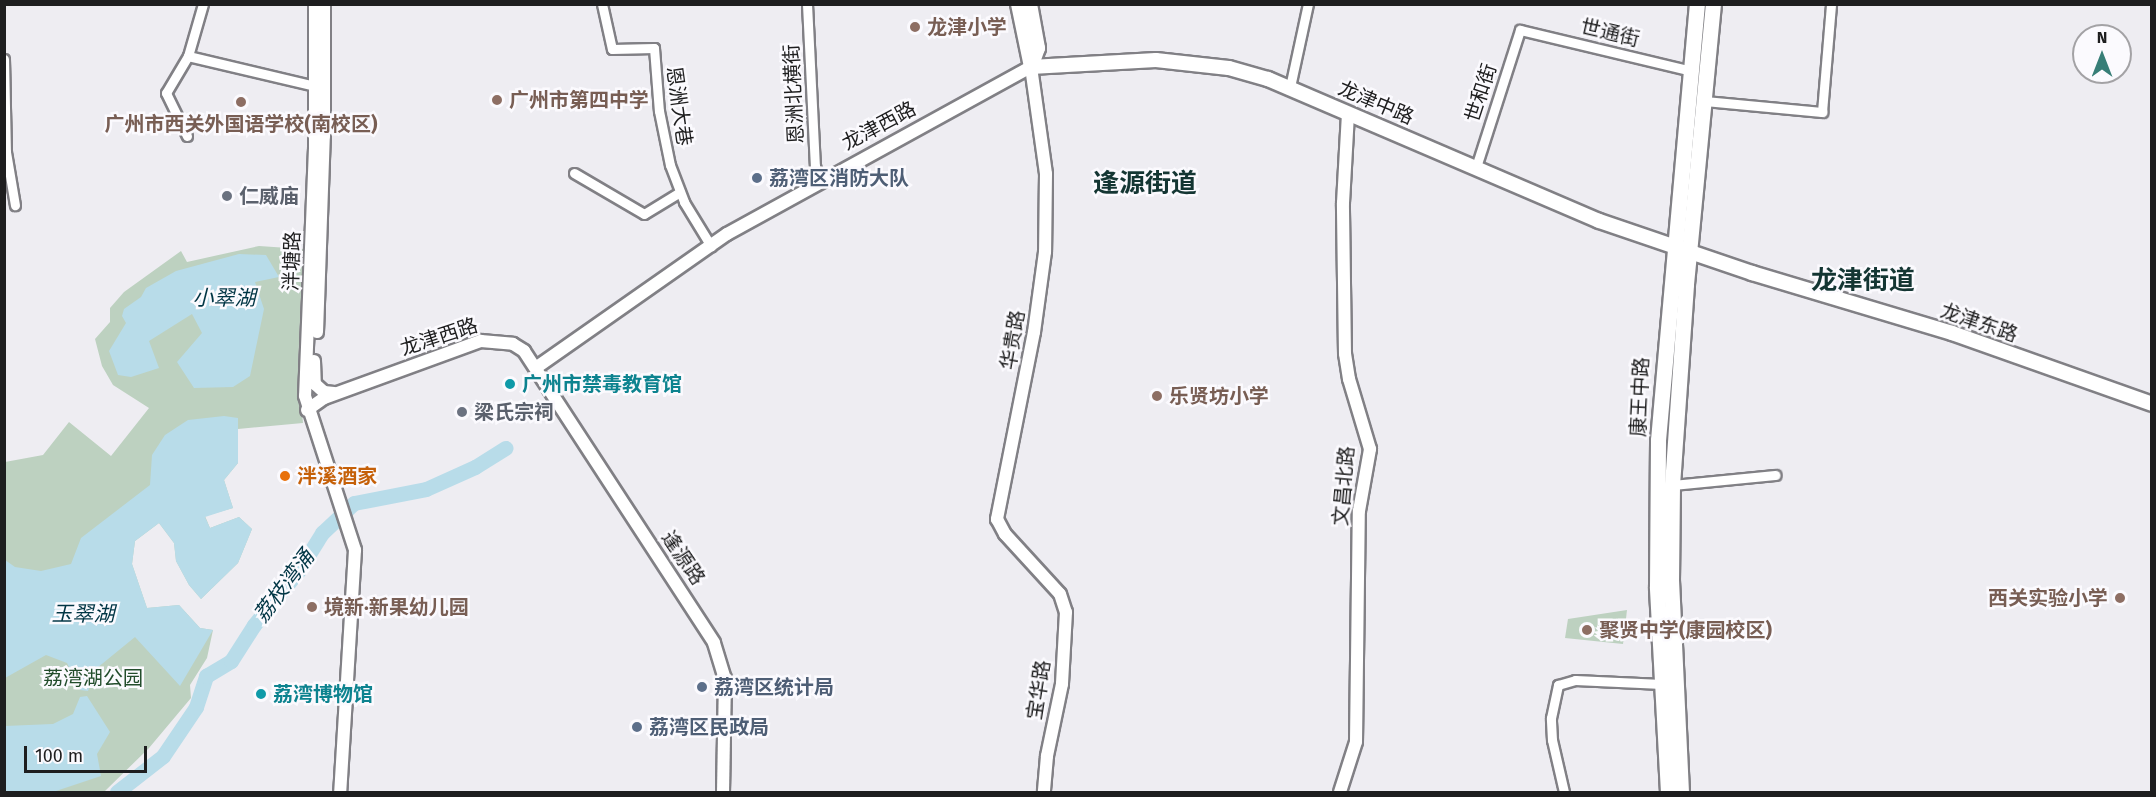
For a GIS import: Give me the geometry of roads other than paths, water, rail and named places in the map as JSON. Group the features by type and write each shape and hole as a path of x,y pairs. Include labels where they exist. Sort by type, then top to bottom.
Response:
{"main road":[{"path":"1018,4 1031,67"},
{"path":"1030,4 1038,48 1031,67"},
{"name":"康王中路","path":"1668,792 1662,684 1657,482 1662,371 1697,4"},
{"name":"康王中路","path":"1681,792 1671,571 1672,485 1713,4"},
{"name":"龙津中路","path":"1031,67 1113,60 1190,62 1245,72 1290,87 1599,222 1690,253"},
{"name":"龙津东路","path":"1690,253 1952,333 2151,404"}],"street":[{"path":"187,136 165,93 188,56 203,4"},
{"name":"泮塘路","path":"310,412 305,387 315,86 315,4"},
{"path":"324,4 324,159 310,412 351,540 355,584 340,792"},
{"name":"恩洲大巷","path":"602,4 612,49 654,48 659,111 670,165 680,192 711,246"},
{"name":"恩洲北横街","path":"807,4 815,166 820,180"},
{"path":"1290,87 1308,4"},
{"path":"1704,101 1822,112 1831,4"},
{"name":"世通街","path":"1520,30 1692,71"},
{"name":"世和街","path":"1476,167 1520,30"},
{"path":"188,56 315,86"},
{"path":"4,59 6,152 15,205"},
{"name":"龙津西路","path":"310,412 338,393 481,341 513,344 537,367 711,246 820,180 1031,67"},
{"name":"华贵路","path":"1031,67 1046,174 1044,252 1034,332 997,519 1005,534 1060,594"},
{"name":"文昌北路","path":"1340,792 1356,742 1359,511 1370,448 1348,379 1345,354 1342,203 1348,113"},
{"path":"574,173 644,214 680,192"},
{"name":"逢源路","path":"537,367 714,643 725,678 723,792"},
{"path":"313,377 324,392 338,393"},
{"path":"1672,485 1776,475"},
{"name":"宝华路","path":"1044,792 1064,663 1066,612 1060,594"},
{"path":"1564,792 1552,740 1551,717 1558,685 1575,680 1662,684"}],"water":[{"name":"小翠湖","path":"239,254 266,255 279,277 255,282 264,309 250,376 233,387 194,388 177,362 202,333 192,314 149,341 159,368 131,377 118,375 109,351 126,323 122,316 124,309 141,297 146,288 176,271"},
{"name":"玉翠湖","path":"224,416 238,418 238,463 224,480 233,508 205,517 210,528 239,517 252,529 238,563 201,599 189,585 176,561 174,543 159,523 135,541 132,564 147,608 179,605 200,628 213,630 180,686 135,637 97,668 88,691 80,690 67,663 46,655 5,678 5,560 15,567 41,571 71,564 81,538 150,485 152,455 165,435 188,420"},
{"path":"87,696 110,732 97,754 101,776 53,792 5,792 5,726 53,724 73,714 80,697"}],"waterway":[{"name":"荔枝湾涌","path":"117,792 163,756 196,707 206,676 231,661 254,625 299,570 322,533 354,503 426,489 475,467 505,448"}],"place":[{"name":"龙津小学","path":"915,27"},
{"name":"广州市第四中学","path":"497,100"},
{"name":"广州市西关外国语学校(南校区)","path":"241,102"},
{"name":"荔湾区消防大队","path":"757,178"},
{"name":"仁威庙","path":"227,196"},
{"name":"广州市禁毒教育馆","path":"510,384"},
{"name":"乐贤坊小学","path":"1157,396"},
{"name":"梁氏宗祠","path":"462,412"},
{"name":"泮溪酒家","path":"285,476"},
{"name":"西关实验小学","path":"2120,598"},
{"name":"境新·新果幼儿园","path":"312,607"},
{"name":"聚贤中学(康园校区)","path":"1587,630"},
{"name":"荔湾区统计局","path":"702,687"},
{"name":"荔湾博物馆","path":"261,694"},
{"name":"荔湾区民政局","path":"637,727"}],"district":[{"name":"逢源街道","path":"1145,184"},
{"name":"龙津街道","path":"1863,281"}],"park label":[{"name":"荔湾湖公园","path":"93,678"}]}
